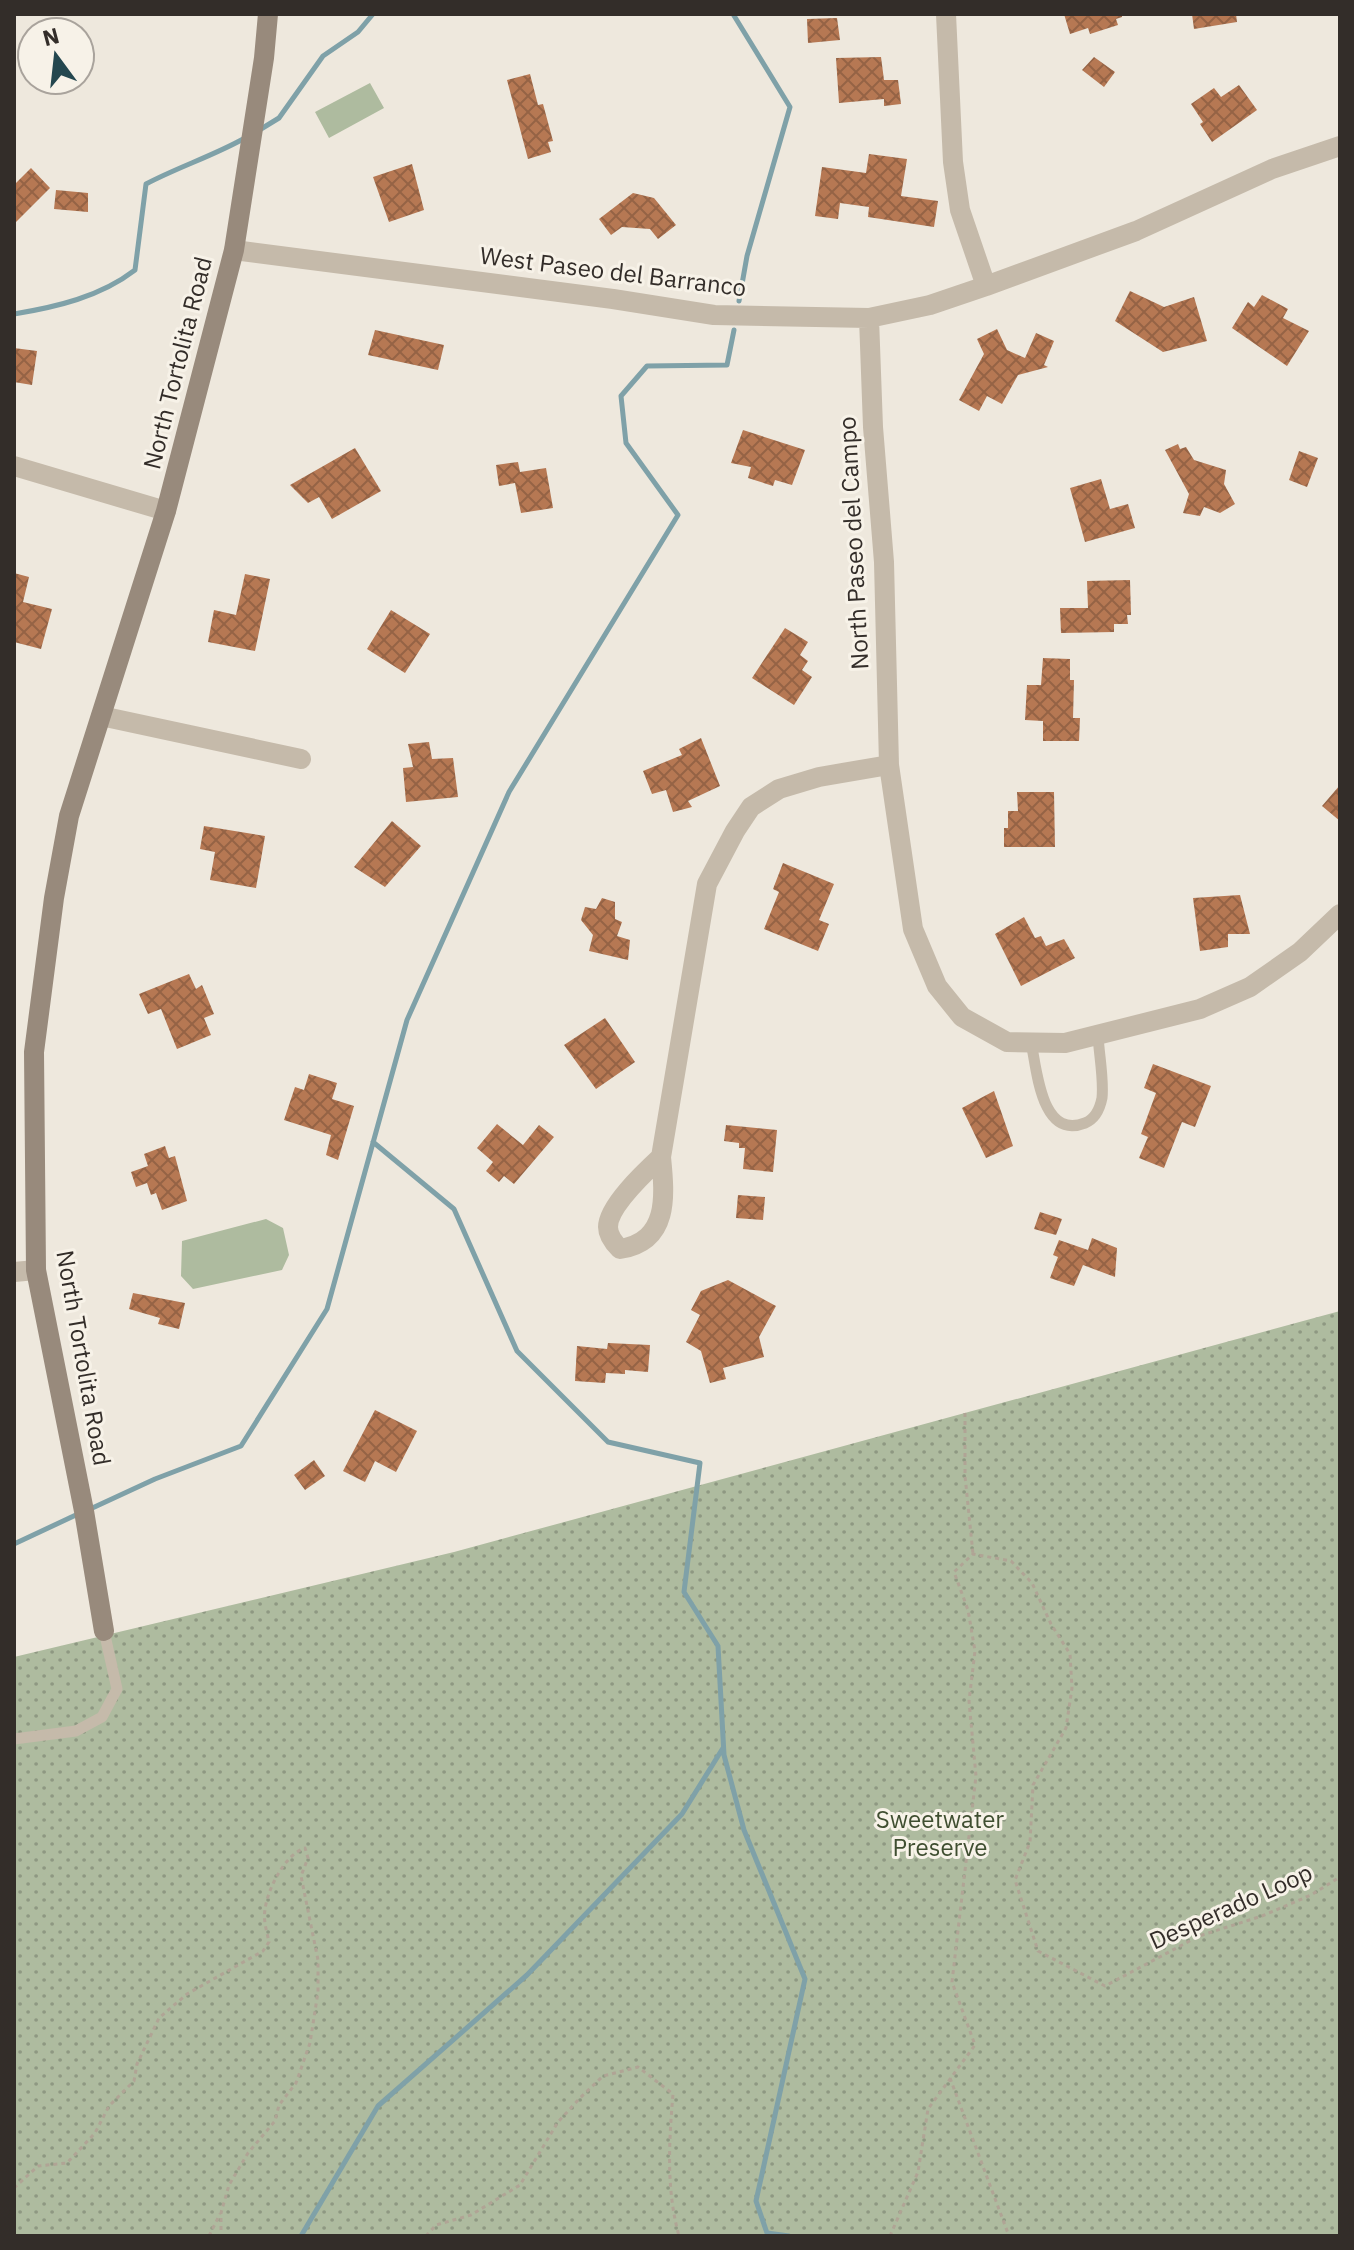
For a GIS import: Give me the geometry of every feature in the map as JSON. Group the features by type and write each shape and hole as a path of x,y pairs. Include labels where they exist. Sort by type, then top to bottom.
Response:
{"street":[{"name":"North Tortolita Road","path":"104,1631 84,1511 36,1270 34,1052 54,898 69,816 166,511 234,250 268,14"},
{"path":"946,14 953,162 960,210 986,286"},
{"name":"West Paseo del Barranco","path":"234,250 599,297 714,315 869,318 930,305 986,286 1136,231 1272,169 1340,146"},
{"name":"North Paseo del Campo","path":"869,318 873,427 884,562 889,765 913,929 937,986 962,1017 1007,1042 1065,1043 1200,1009 1250,987 1300,952 1340,914"},
{"path":"14,466 166,511"},
{"path":"101,716 301,759"},
{"path":"661,1157 707,884 735,831 751,807 779,789 819,777 889,765"},
{"path":"14,1272 36,1270"}],"lane":[{"path":"1031,1042 1045,1105 1057,1122 1068,1125 1085,1123 1095,1115 1102,1098 1098,1035"},
{"path":"14,1739 76,1731 102,1717 117,1689 104,1631"}],"path":[{"path":"890,2236 918,2172 928,2109 975,2045 952,1982 976,1776 969,1701 975,1651 968,1610 954,1572 973,1554 965,1476 965,1413"},
{"name":"Desperado Loop","path":"973,1554 1011,1561 1032,1583 1051,1624 1070,1654 1072,1688 1066,1728 1033,1785 1030,1842 1015,1880 1038,1951 1105,1986 1199,1936 1262,1916 1311,1895 1340,1877"},
{"path":"14,2188 38,2166 67,2163 95,2133 109,2106 134,2081 137,2064 159,2018 187,1994 263,1951 269,1942 264,1912 270,1890 295,1851 305,1848 308,1858 301,1876 318,1960 318,1992 310,2043 296,2083 279,2105 275,2121 248,2153 229,2185 221,2213 209,2236"},
{"path":"426,2236 436,2225 471,2215 520,2185 558,2122 580,2098 603,2076 638,2067 673,2094 668,2149 679,2236"},
{"path":"950,2078 1009,2236"},
{"path":"221,2213 221,2236"}],"green space":[{"path":"370,83 384,108 329,138 315,112"},
{"path":"266,1219 283,1228 289,1255 282,1270 193,1289 181,1276 182,1241"},
{"name":"Sweetwater Preserve","path":"1340,1311 1340,2236 14,2236 14,1657 454,1552"}],"building":[{"path":"1064,14 1122,14 1122,17 1116,19 1118,25 1090,34 1088,28 1070,34"},
{"path":"1192,14 1236,14 1237,22 1194,29"},
{"path":"837,18 840,40 808,43 807,19"},
{"path":"881,57 884,80 898,80 901,104 884,106 884,99 839,103 836,58"},
{"path":"1094,57 1115,72 1104,87 1082,70"},
{"path":"530,74 538,105 543,104 553,141 548,142 551,152 528,159 507,80"},
{"path":"1239,85 1257,110 1212,142 1191,104 1214,88 1221,97"},
{"path":"869,154 907,159 901,196 938,201 934,227 868,217 869,207 840,203 838,219 815,216 822,167 866,173"},
{"path":"412,164 424,210 389,222 373,177"},
{"path":"31,168 50,188 14,224 14,185"},
{"path":"56,190 88,193 88,212 54,209"},
{"path":"633,193 654,198 676,225 658,239 650,229 622,227 611,235 599,219"},
{"path":"1130,291 1164,307 1194,297 1207,341 1163,352 1115,321"},
{"path":"1262,295 1288,309 1283,318 1309,331 1287,366 1232,328 1248,302 1254,307"},
{"path":"997,329 1007,350 1025,358 1036,333 1054,341 1044,365 1048,367 1018,375 1002,404 987,396 979,411 959,400 984,354 977,339"},
{"path":"375,330 444,345 438,370 368,355"},
{"path":"14,348 37,351 32,385 14,382"},
{"path":"743,430 805,450 792,485 775,480 773,486 748,478 751,467 731,463"},
{"path":"1178,444 1180,449 1186,447 1194,460 1226,470 1224,484 1235,504 1220,513 1204,507 1200,516 1183,513 1189,494 1165,450"},
{"path":"355,448 381,491 332,519 319,497 308,503 290,485"},
{"path":"1299,451 1318,458 1307,487 1289,480"},
{"path":"518,462 520,472 546,468 553,508 521,513 515,483 499,486 496,465"},
{"path":"1101,479 1110,509 1128,504 1135,528 1085,542 1070,488"},
{"path":"14,573 29,577 23,602 52,609 41,649 14,642"},
{"path":"245,574 270,579 255,651 208,642 214,610 236,615"},
{"path":"1130,580 1131,615 1127,615 1128,624 1114,624 1114,632 1061,633 1060,608 1088,608 1087,581"},
{"path":"391,610 430,634 405,673 367,649"},
{"path":"785,628 808,642 800,655 808,661 802,670 812,677 794,705 752,678"},
{"path":"1043,658 1070,659 1070,680 1074,680 1073,718 1080,718 1079,741 1043,741 1043,721 1025,720 1027,685 1041,685"},
{"path":"701,738 720,786 688,801 692,807 673,812 666,790 652,794 643,771 682,755 679,749"},
{"path":"429,742 432,759 453,758 458,797 406,802 403,768 413,767 408,744"},
{"path":"1340,785 1340,821 1322,806"},
{"path":"1017,792 1054,792 1055,847 1004,847 1008,811 1018,811"},
{"path":"392,821 421,846 385,887 354,867"},
{"path":"204,826 265,836 256,888 210,880 215,852 200,849"},
{"path":"783,863 834,884 819,920 829,924 818,951 764,929 779,892 773,889"},
{"path":"1240,895 1250,934 1228,934 1228,947 1200,951 1193,898"},
{"path":"602,898 615,902 615,919 622,922 617,936 630,940 628,960 589,951 593,935 581,920 585,907 596,909"},
{"path":"1024,917 1035,938 1041,936 1046,946 1064,939 1075,958 1021,986 995,934"},
{"path":"189,974 196,989 202,985 214,1014 204,1018 211,1035 177,1049 161,1009 148,1014 139,994"},
{"path":"605,1018 635,1062 596,1089 564,1045"},
{"path":"1153,1064 1211,1086 1195,1127 1182,1122 1164,1168 1139,1158 1148,1137 1141,1134 1156,1093 1144,1088"},
{"path":"309,1074 337,1083 332,1099 354,1106 338,1160 326,1155 331,1135 284,1120 295,1087 304,1090"},
{"path":"994,1091 1013,1146 986,1158 962,1108"},
{"path":"497,1124 523,1145 539,1125 554,1137 514,1184 504,1176 499,1182 486,1171 493,1162 477,1148"},
{"path":"726,1125 777,1130 773,1172 743,1169 745,1148 739,1148 739,1143 724,1141"},
{"path":"165,1146 169,1158 175,1156 187,1201 162,1210 156,1193 151,1195 147,1183 136,1187 131,1172 148,1166 144,1154"},
{"path":"738,1195 765,1197 763,1220 736,1218"},
{"path":"1040,1212 1062,1219 1056,1235 1034,1229"},
{"path":"1092,1238 1117,1248 1115,1277 1083,1265 1074,1286 1050,1278 1058,1257 1053,1255 1059,1240 1088,1250"},
{"path":"728,1280 776,1306 759,1337 764,1357 723,1368 726,1379 710,1383 701,1351 686,1342 700,1315 691,1310 701,1291"},
{"path":"133,1293 185,1303 179,1329 158,1324 160,1318 129,1309"},
{"path":"608,1343 650,1345 648,1372 625,1370 625,1374 606,1373 605,1383 575,1381 577,1346 607,1349"},
{"path":"375,1410 417,1431 396,1472 375,1461 365,1482 343,1471"},
{"path":"314,1460 325,1476 305,1490 294,1475"}],"waterway":[{"path":"261,129 279,118 323,56 358,32 373,14"},
{"path":"733,14 790,107 747,256 739,301"},
{"path":"14,314 77,300 135,270 146,184 245,138"},
{"path":"88,1510 155,1479 241,1446 327,1309 407,1020 509,792 678,515 626,443 621,396 647,366 727,365 734,330"},
{"path":"373,1142 454,1209 517,1351 608,1442 700,1463 684,1592 718,1646 724,1755 744,1830 805,1979 756,2201 767,2233 789,2236"},
{"path":"14,1544 78,1514"},
{"path":"301,2236 378,2106 527,1975 682,1814 723,1748"}]}
